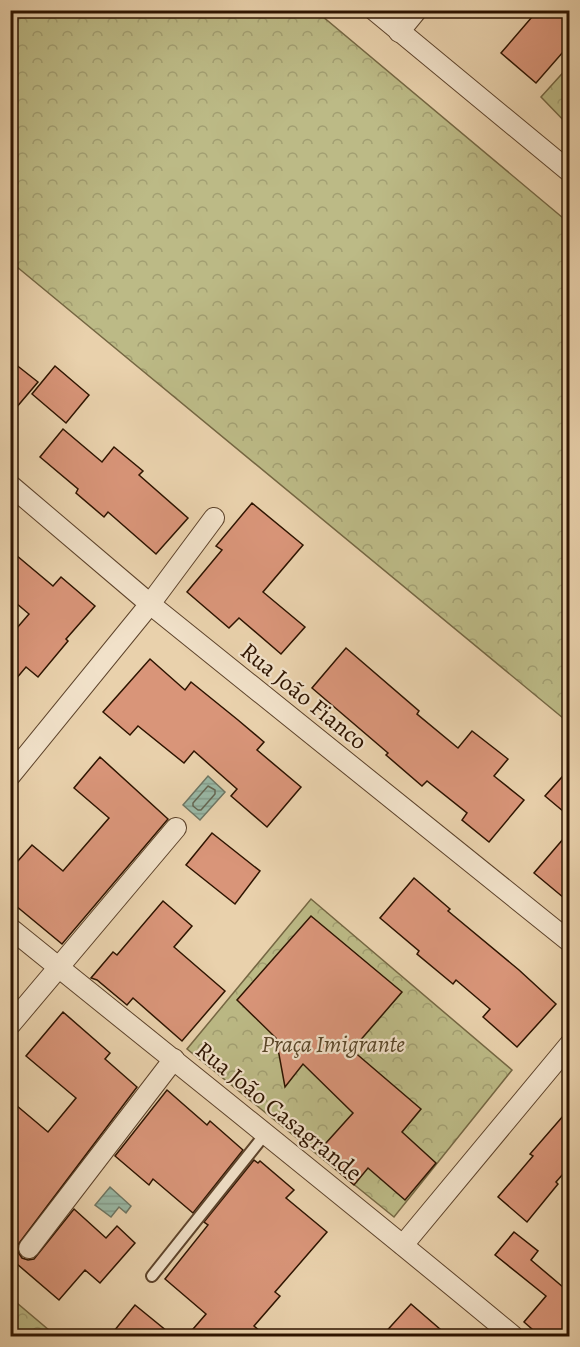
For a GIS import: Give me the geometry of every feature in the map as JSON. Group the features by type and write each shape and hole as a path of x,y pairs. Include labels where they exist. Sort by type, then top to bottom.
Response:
{"street":[{"path":"374,10 570,171"},
{"path":"399,32 417,10"},
{"name":"Rua João Fianco","path":"10,485 150,604 570,942"},
{"path":"10,776 150,604 214,518"},
{"path":"10,1025 176,828"},
{"name":"Rua João Casagrande","path":"10,927 58,969 266,1133 513,1336"},
{"path":"403,1245 570,1044"},
{"path":"29,1248 174,1059"}],"lane":[{"path":"152,1276 266,1133"}],"green space":[{"path":"10,11 316,11 569,223 569,723 11,262"},
{"path":"569,66 569,126 541,97"},
{"name":"Praça Imigrante","path":"311,899 512,1070 394,1217 187,1049"},
{"path":"11,1298 56,1336 11,1336"}],"water":[{"path":"208,776 225,792 200,820 183,805"},
{"path":"110,1187 131,1206 126,1213 119,1207 111,1217 95,1205"}],"building":[{"path":"538,10 556,10 570,22 570,44 536,83 501,53"},
{"path":"10,360 38,382 10,415"},
{"path":"55,366 89,395 66,423 32,394"},
{"path":"63,429 102,462 114,447 143,471 139,475 188,518 156,554 108,512 104,517 76,493 78,489 40,457"},
{"path":"252,503 303,545 263,592 305,627 281,654 239,618 229,628 187,592 222,550 216,546"},
{"path":"10,550 53,586 61,577 95,606 66,639 68,641 38,677 26,667 10,686 10,636 29,614 10,598"},
{"path":"346,648 419,711 417,714 458,748 472,731 508,759 494,776 524,800 489,842 462,820 467,813 427,781 422,786 386,755 388,753 312,688"},
{"path":"150,659 185,690 191,682 264,742 257,750 301,787 267,827 231,796 237,789 194,751 184,763 138,726 130,735 103,712"},
{"path":"100,757 168,819 62,944 10,901 10,870 32,845 63,871 109,818 74,788"},
{"path":"570,768 570,817 545,796"},
{"path":"570,831 570,903 534,873"},
{"path":"212,833 260,871 235,904 186,865"},
{"path":"414,878 450,909 448,911 556,1004 517,1047 483,1017 490,1009 456,980 453,984 417,954 419,951 380,918"},
{"path":"163,901 192,926 174,947 225,991 182,1041 133,998 127,1005 97,980 91,978 113,952 117,955"},
{"path":"311,916 402,992 352,1050 421,1109 402,1132 436,1163 405,1200 368,1168 354,1185 317,1153 353,1113 303,1064 285,1087 276,1038 237,1000"},
{"path":"63,1012 110,1053 105,1059 137,1087 17,1246 18,1252 22,1258 34,1259 74,1209 106,1238 117,1226 135,1243 100,1283 85,1270 59,1300 10,1258 10,1100 48,1132 76,1098 26,1056"},
{"path":"167,1090 207,1125 210,1121 243,1150 193,1213 153,1179 149,1185 115,1156"},
{"path":"570,1108 570,1166 527,1222 498,1197 533,1156 530,1154"},
{"path":"254,1160 258,1163 260,1161 294,1190 286,1198 327,1232 275,1292 280,1296 254,1326 266,1336 187,1336 206,1314 165,1279 208,1225 204,1222"},
{"path":"514,1232 538,1251 531,1260 570,1293 570,1336 540,1336 524,1322 546,1296 495,1255"},
{"path":"411,1304 448,1336 382,1336"},
{"path":"135,1305 173,1336 110,1336"}]}
